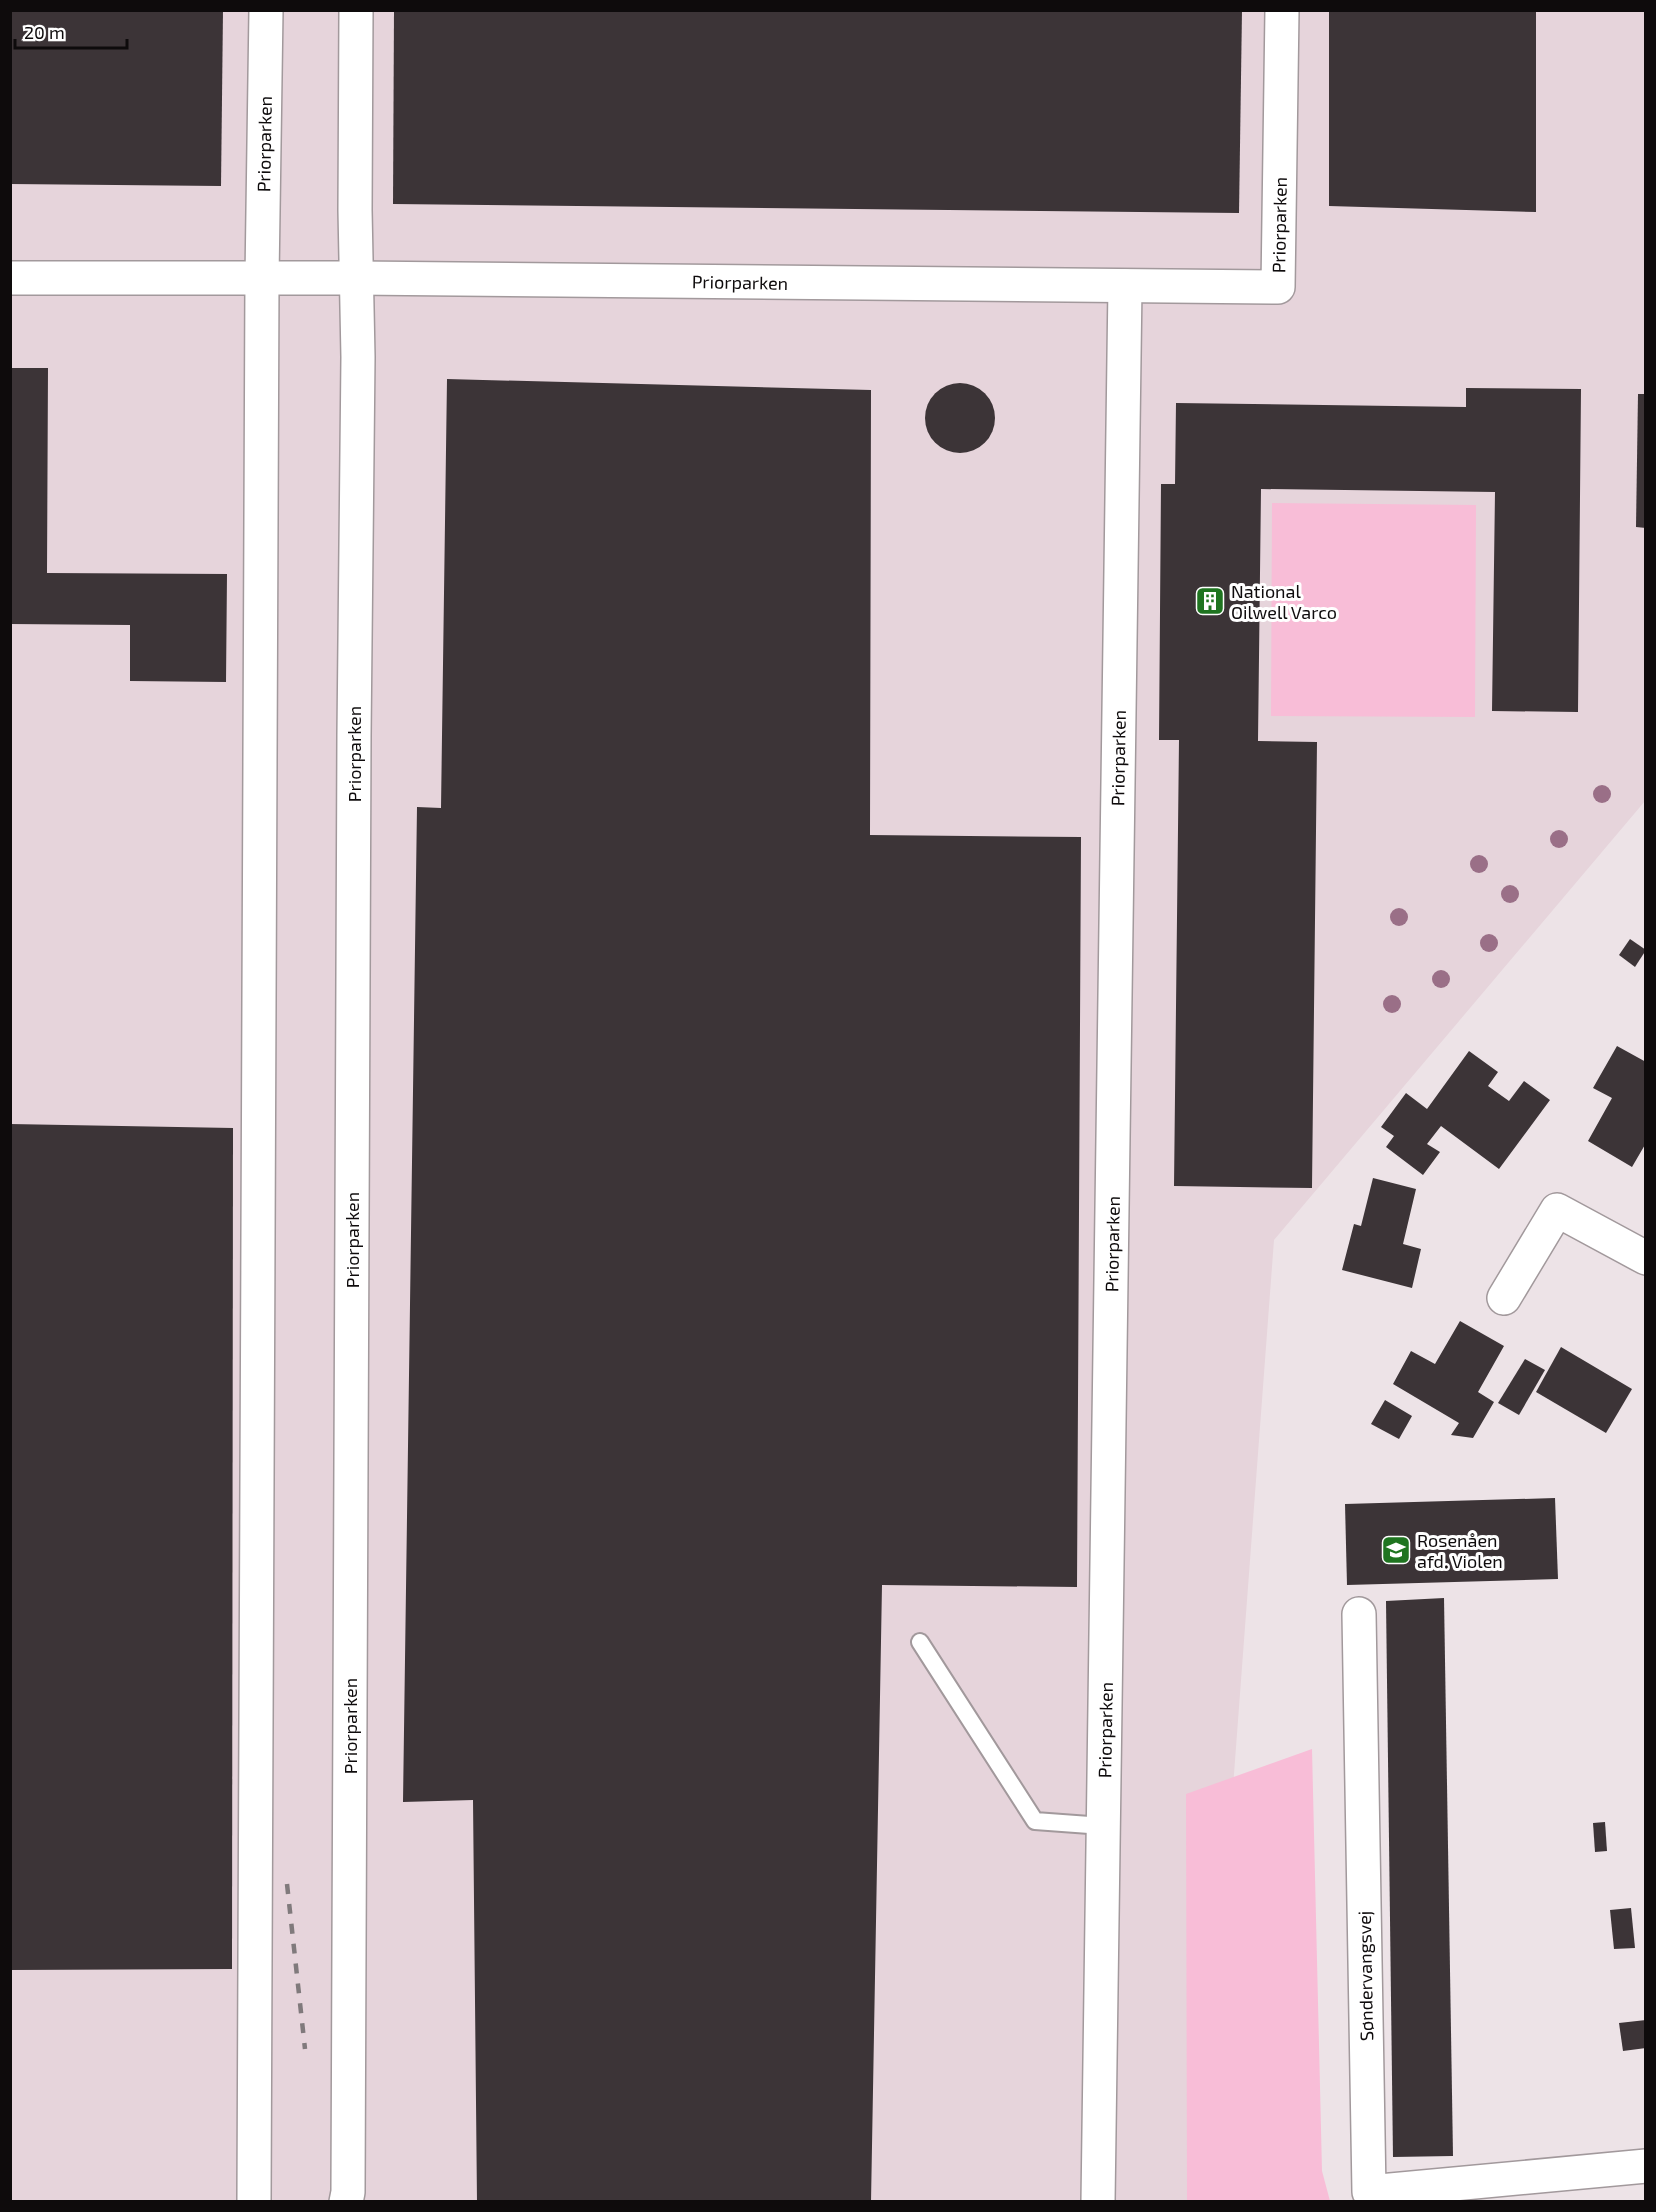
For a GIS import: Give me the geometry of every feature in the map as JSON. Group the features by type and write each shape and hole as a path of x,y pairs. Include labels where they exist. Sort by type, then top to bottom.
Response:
{"street":[{"name":"Priorparken","path":"254,2202 262,278 266,10"},
{"name":"Priorparken","path":"346,2202 348,2192 354,759 358,357 356,10"},
{"name":"Priorparken","path":"10,278 356,278 1278,287 1282,10"},
{"name":"Priorparken","path":"1098,2202 1125,286"},
{"path":"1504,1298 1557,1210 1646,1258"},
{"name":"Søndervangsvej","path":"1359,1614 1369,2192 1514,2191 1646,2166"}],"lane":[{"path":"920,1642 1035,1821 1103,1826"}],"shaded area":[{"path":"11,11 1645,11 1645,801 1274,1240 1202,2201 11,2202"},
{"path":"1272,503 1476,505 1475,717 1271,716"},
{"path":"1312,1749 1322,2171 1330,2201 1187,2201 1186,1794"}],"building":[{"path":"10,10 223,10 221,186 10,184"},
{"path":"394,10 1242,10 1239,213 393,204"},
{"path":"1329,10 1536,10 1536,212 1329,206"},
{"path":"10,368 48,368 47,573 227,574 226,682 130,681 130,625 10,624"},
{"path":"447,379 871,390 870,835 1081,837 1077,1587 882,1585 871,2202 477,2202 473,1800 403,1802 417,807 441,808"},
{"path":"960,383 973,386 985,393 992,405 995,418 992,431 985,443 973,450 960,453 947,450 935,443 928,431 925,418 928,405 935,393 947,386"},
{"path":"1466,388 1581,389 1578,712 1492,711 1495,492 1261,489 1258,741 1317,742 1312,1188 1174,1186 1179,740 1159,740 1161,484 1175,484 1176,403 1466,407"},
{"path":"1638,394 1646,394 1646,528 1636,527"},
{"path":"1630,939 1646,950 1635,967 1619,955"},
{"path":"1617,1046 1646,1062 1646,1143 1632,1167 1588,1141 1612,1098 1593,1088"},
{"path":"1469,1051 1498,1072 1488,1086 1509,1101 1524,1081 1550,1100 1499,1169 1441,1126 1427,1144 1440,1152 1423,1175 1386,1147 1394,1136 1381,1127 1406,1093 1427,1109"},
{"path":"10,1124 233,1128 232,1969 10,1970"},
{"path":"1373,1178 1416,1189 1403,1244 1421,1249 1412,1288 1342,1270 1354,1224 1361,1226"},
{"path":"1460,1321 1504,1346 1478,1392 1494,1402 1473,1438 1451,1435 1459,1423 1393,1384 1411,1351 1435,1364"},
{"path":"1561,1347 1632,1389 1606,1433 1536,1392"},
{"path":"1525,1359 1545,1370 1519,1415 1498,1403"},
{"path":"1385,1400 1412,1416 1399,1439 1371,1424"},
{"path":"1555,1498 1558,1579 1347,1585 1345,1504"},
{"path":"1444,1598 1453,2156 1393,2157 1386,1601"},
{"path":"1605,1822 1607,1851 1595,1852 1593,1823"},
{"path":"1631,1908 1635,1948 1614,1949 1610,1910"},
{"path":"1646,2020 1646,2048 1623,2051 1619,2023"}],"railway":[{"path":"287,1884 305,2049"}],"place":[{"name":"National Oilwell Varco","path":"1210,601"},
{"name":"Rosenåen afd. Violen","path":"1396,1550"}]}
